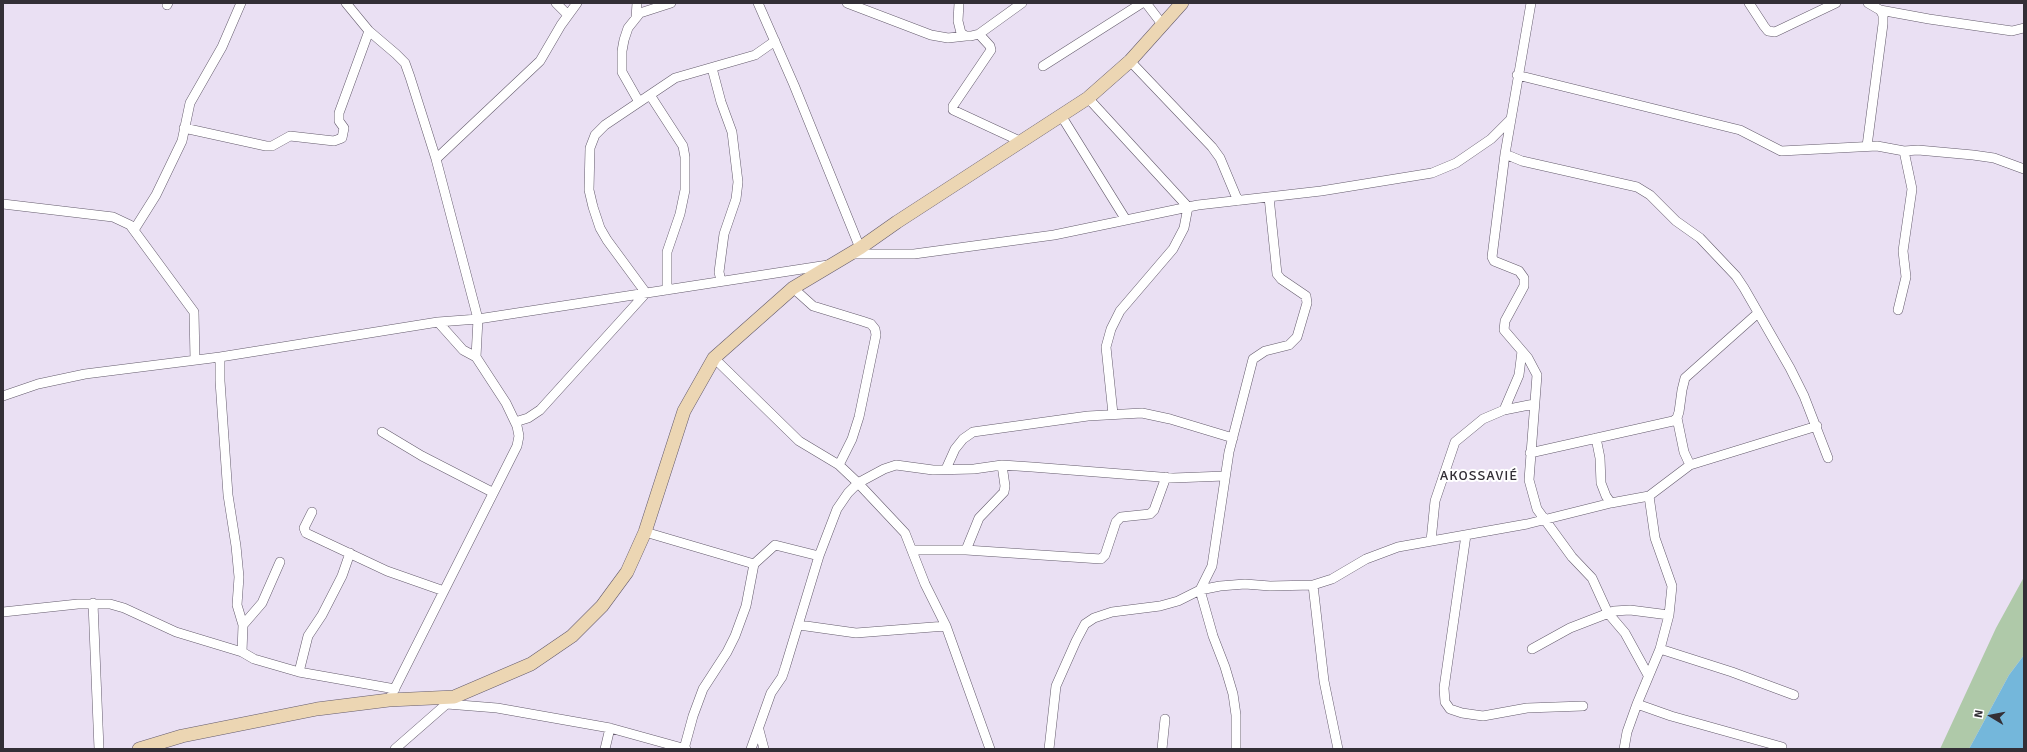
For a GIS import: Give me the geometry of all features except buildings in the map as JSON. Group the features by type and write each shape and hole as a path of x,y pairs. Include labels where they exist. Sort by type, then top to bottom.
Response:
{"street":[{"path":"134,230 156,195 182,141 190,102 216,59 241,3"},
{"path":"346,3 369,30 389,46 405,63 436,159 478,319 476,357"},
{"path":"556,3 568,15"},
{"path":"436,159 540,61 577,3"},
{"path":"636,18 637,3"},
{"path":"639,102 622,72 622,51 628,28 640,13 671,3"},
{"path":"758,3 775,41 854,251"},
{"path":"846,3 930,35 948,38 978,34 1022,3"},
{"path":"959,3 958,21 961,33 966,36"},
{"path":"1042,66 1142,3"},
{"path":"1146,3 1162,24"},
{"path":"395,749 450,701 532,664 572,636 602,606 627,572 645,532 684,411 714,358 793,288 854,251 1088,98 1130,62 1182,3"},
{"path":"1531,3 1510,120 1492,257 1494,261 1520,271 1524,278 1524,286 1505,321 1504,330 1528,358 1536,375 1529,480 1537,508 1572,557 1592,578 1608,613 1626,633 1648,675"},
{"path":"1749,3 1768,31 1774,32 1836,3"},
{"path":"1868,3 1880,10 1928,19 2012,31 2024,28"},
{"path":"1867,146 1883,24 1883,15 1880,10"},
{"path":"184,128 266,146 272,146 290,136 334,141 342,138 344,128 339,121 339,113 369,30"},
{"path":"978,34 990,46 991,50 952,106 954,110 1022,142"},
{"path":"646,293 607,240 600,228 589,190 590,148 595,135 605,125 674,78 755,55 775,41"},
{"path":"1130,62 1212,147 1220,158 1238,201"},
{"path":"712,68 721,102 732,132 738,182 736,199 724,234 719,272 721,281"},
{"path":"1518,75 1740,130 1781,151 1867,146 1904,151 1918,150 1994,158 2024,169"},
{"path":"650,95 683,146 685,157 685,190 680,214 667,252 667,290"},
{"path":"1088,98 1188,207"},
{"path":"1062,116 1126,220"},
{"path":"854,251 914,254 1054,235 1188,207 1321,191 1432,173 1456,163 1490,139 1510,120"},
{"path":"1898,310 1907,269 1903,251 1912,189 1904,151"},
{"path":"1505,154 1522,161 1595,176 1642,189 1676,221 1700,238 1736,276 1758,313 1790,368 1817,426 1828,458"},
{"path":"1236,749 1236,715 1233,694 1225,667 1213,636 1200,590 1212,566 1225,476 1253,359 1265,351 1289,345 1297,337 1307,303 1306,296 1281,279 1278,274 1269,197"},
{"path":"3,204 113,217 125,222 134,230 194,312 195,360"},
{"path":"1113,414 1106,347 1111,329 1120,311 1173,249 1184,228 1188,207"},
{"path":"3,396 38,384 85,374 220,357 438,322 478,319 831,264"},
{"path":"793,288 813,306 871,324 875,329 876,335 859,418 852,440 839,465"},
{"path":"515,422 528,418 540,410 646,293"},
{"path":"1690,464 1684,452 1677,418 1683,385 1686,378 1758,313"},
{"path":"392,694 492,492 517,446 519,436 515,422 506,403 476,357 463,350 438,322"},
{"path":"1504,410 1519,375 1522,351"},
{"path":"220,357 220,381 228,495 236,546 238,577 237,605 243,625 242,652"},
{"path":"714,358 799,441 839,465 905,533 925,584 946,626 990,749"},
{"path":"1431,541 1435,501 1454,444 1483,419 1504,410 1534,404"},
{"path":"946,469 955,448 963,439 974,432 1113,414 1142,413 1170,419 1233,438"},
{"path":"1530,454 1673,421 1677,418"},
{"path":"1049,749 1056,686 1085,624 1094,618 1112,612 1160,606 1178,602 1200,590 1245,584 1270,586 1313,585 1332,578 1372,556 1398,547 1545,520 1611,503 1649,496 1690,464 1817,426"},
{"path":"382,432 422,456 492,492"},
{"path":"1596,438 1600,458 1601,483 1606,496 1611,503"},
{"path":"751,749 771,693 782,677 819,556 837,509 848,493 858,483 884,469 896,466 933,470 974,469 1002,465 1166,477 1209,478 1225,476"},
{"path":"966,550 979,518 1004,492 1005,486 1002,465"},
{"path":"912,550 966,550 1101,559 1105,555 1116,522 1121,517 1150,514 1154,510 1166,477"},
{"path":"1624,749 1627,732 1637,704 1660,649 1669,615 1672,586 1655,538 1649,496"},
{"path":"312,512 304,528 306,533 388,571 444,591"},
{"path":"645,532 754,564"},
{"path":"1466,535 1444,688 1445,702 1450,709 1462,713 1483,716 1527,708 1583,706"},
{"path":"3,612 93,603 110,604 124,608 176,632 242,652 254,659 299,672 392,694 497,708 610,728 685,749 693,716 703,689 727,652 735,636 746,606 754,564 775,545 819,556"},
{"path":"299,672 308,636 322,615 342,576 350,553"},
{"path":"243,625 262,603 280,562"},
{"path":"1313,585 1324,682 1338,749"},
{"path":"93,603 99,749"},
{"path":"1532,649 1570,628 1608,613 1630,610 1669,615"},
{"path":"799,625 856,634 946,626"},
{"path":"1660,649 1732,672 1794,695"},
{"path":"139,749 170,744 317,709 392,694"},
{"path":"1637,704 1672,716 1782,747"},
{"path":"1162,749 1165,719"},
{"path":"605,749 610,728"},
{"path":"759,729 764,749"}],"green space":[{"path":"2024,577 2024,655 2009,675 1969,749 1940,749 1996,628"}],"water":[{"path":"2024,655 2024,749 1969,749 2009,675"}],"district":[{"name":"AKOSSAVIÉ","path":"1479,476"}]}
